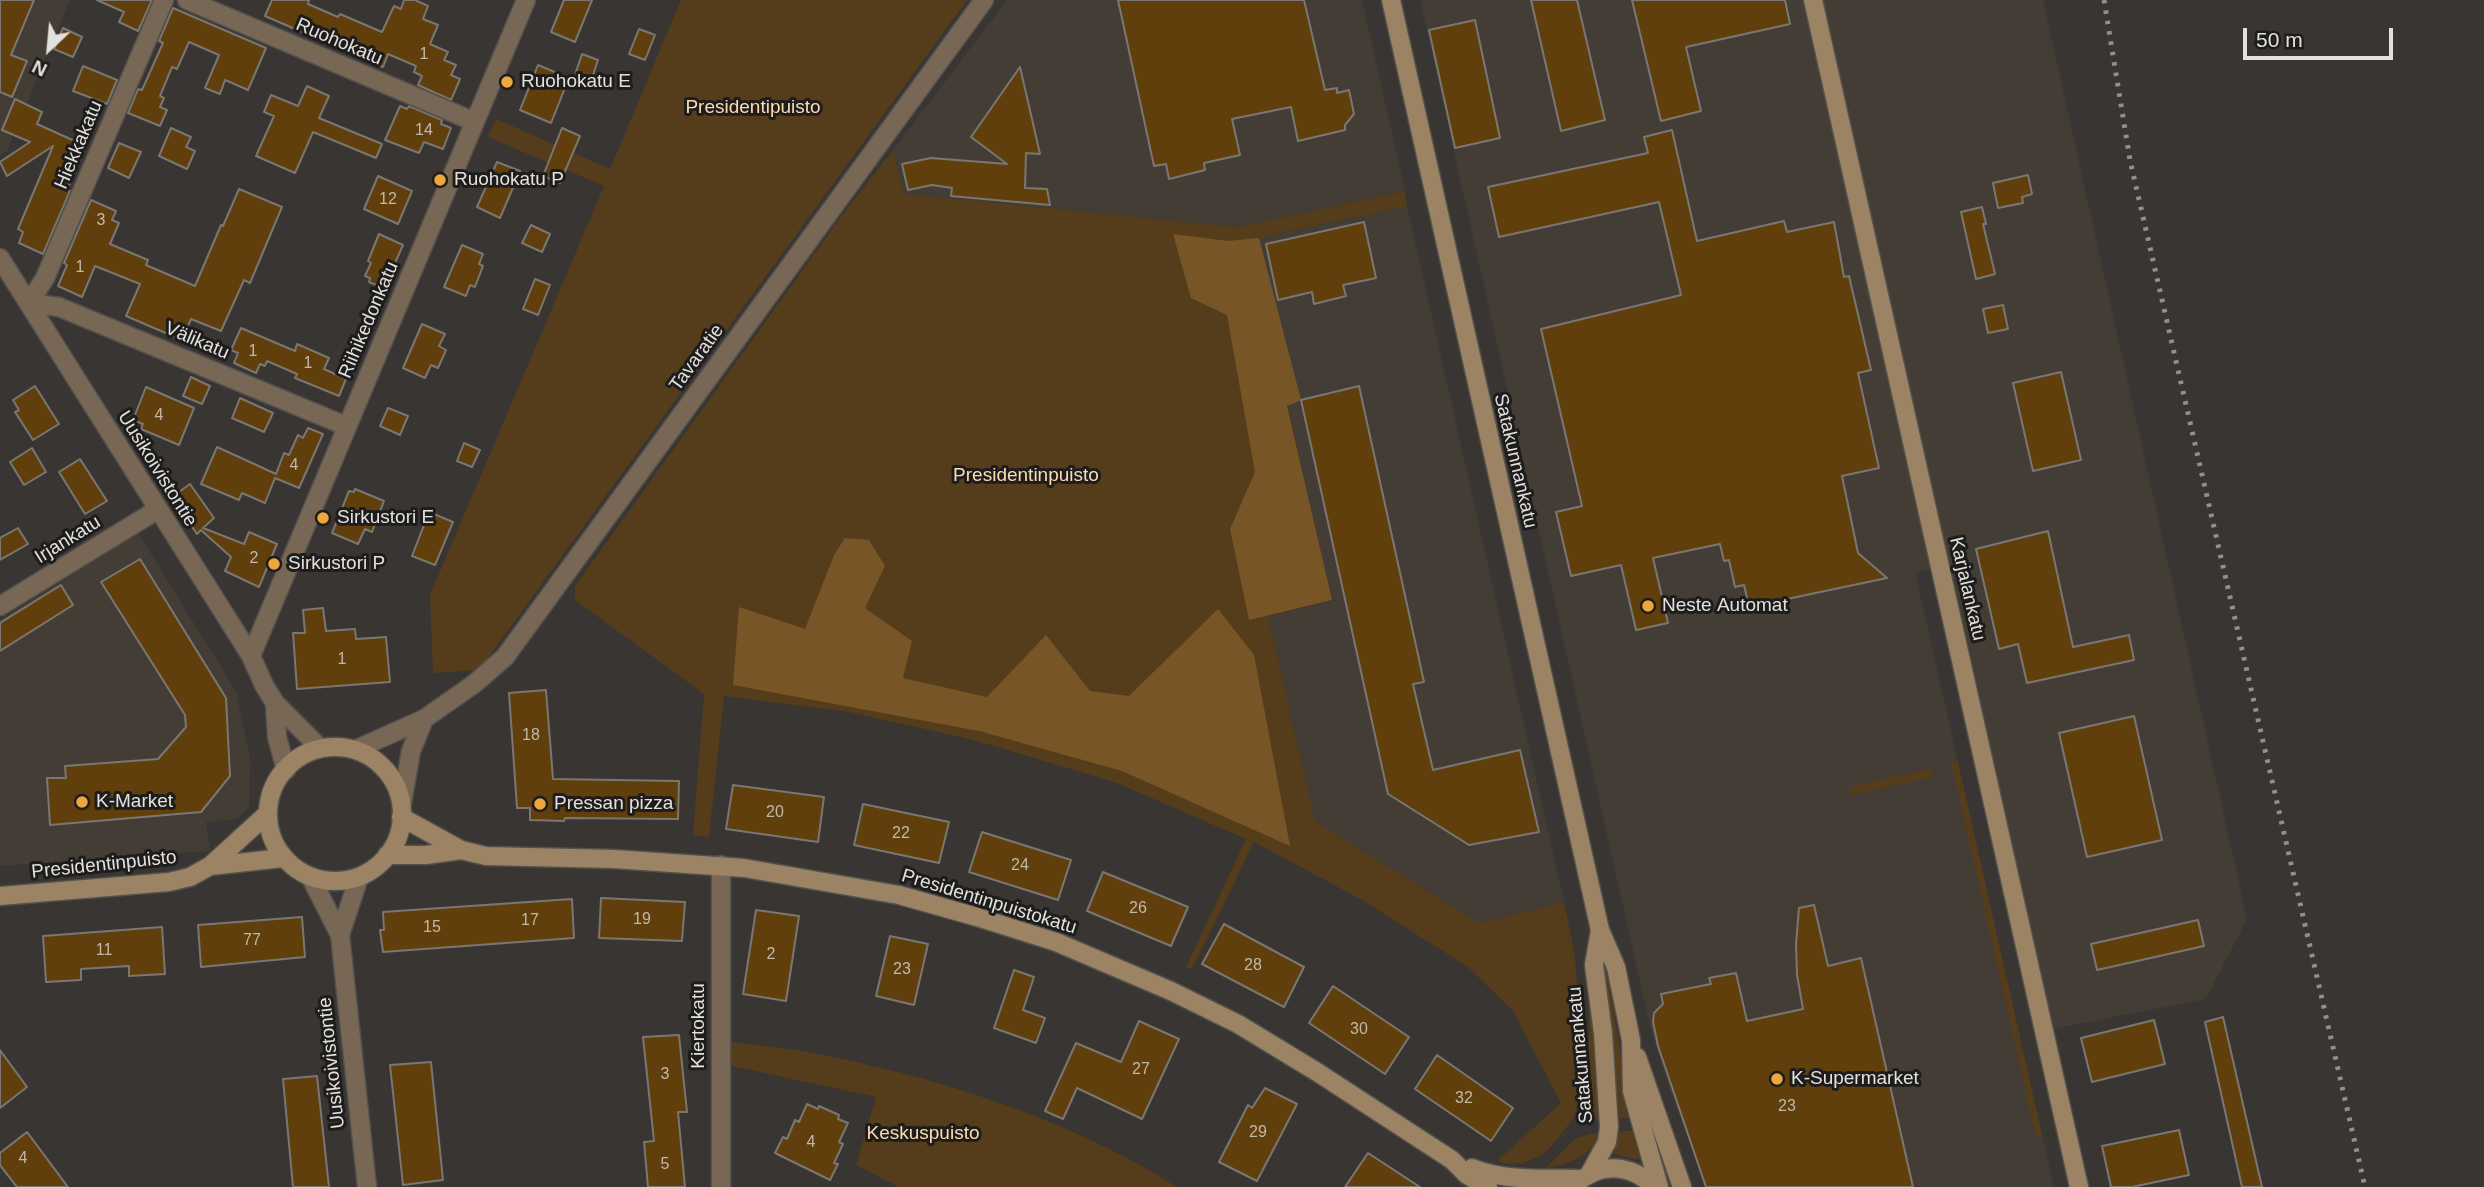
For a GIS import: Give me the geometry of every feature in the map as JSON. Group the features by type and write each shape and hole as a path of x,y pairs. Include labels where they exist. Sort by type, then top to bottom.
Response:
{"street":[{"name":"Hiekkakatu","path":"29,303 46,278 164,0"},
{"name":"Ruohokatu","path":"187,0 475,122"},
{"name":"Riihikedonkatu","path":"251,656 526,0"},
{"name":"Tavaratie","path":"359,748 424,719 474,684 505,657 984,0"},
{"name":"Satakunnankatu","path":"1391,0 1600,930 1616,967 1631,1040 1632,1091 1656,1187"},
{"name":"Karjalankatu","path":"1813,0 2079,1187"},
{"name":"Uusikoivistontie","path":"0,258 251,656 275,703"},
{"name":"Välikatu","path":"29,303 59,307 346,426"},
{"name":"Irjankatu","path":"0,606 158,510"},
{"path":"275,703 320,748"},
{"path":"275,703 277,737 286,770"},
{"path":"402,810 395,781 381,764 359,748 338,746 320,748 302,756 286,770 273,790 267,814 270,836 283,858 296,869 310,876 332,881 359,877 387,855 399,835 411,751 424,719"},
{"name":"Presidentinpuistokatu","path":"402,810 461,850 486,856 721,865 817,879 899,895 1067,947 1171,991 1238,1024 1452,1160 1467,1175 1488,1187"},
{"name":"Presidentinpuisto","path":"0,896 169,882 190,877 210,866 267,814"},
{"name":"Presidentinpuistokatu","path":"387,855 426,855 461,850"},
{"name":"Presidentinpuisto","path":"210,866 283,858"},
{"name":"Kiertokatu","path":"721,865 722,1187"},
{"path":"310,876 340,935"},
{"path":"340,935 359,877"},
{"name":"Satakunnankatu","path":"1582,1180 1607,1142 1609,1127 1603,1033 1594,965 1600,930"},
{"name":"Uusikoivistontie","path":"340,935 367,1187"},
{"path":"1631,1040 1682,1187"},
{"name":"Presidentinpuistokatu","path":"1452,1160 1499,1177 1582,1180 1603,1169 1619,1168 1637,1173 1656,1187"}],"shaded area":[{"path":"0,0 70,0 7,151 0,155"},
{"path":"1007,0 1362,0 1405,191 1237,227 904,194 893,150"},
{"path":"1420,0 2043,0 2247,919 2206,999 2052,1029 1952,567 1915,572 2054,1187 1706,1187 1668,1085 1649,1022"},
{"path":"1407,206 1564,902 1479,923 1315,821 1268,616 1332,601 1249,240"},
{"path":"1173,234 1228,241 1259,238 1301,400 1287,406 1332,600 1249,620 1230,529 1255,472 1227,315 1191,298"},
{"path":"138,533 236,691 250,757 249,807 237,819 206,822 210,851 0,866 0,620"},
{"path":"845,538 869,540 885,566 865,608 912,641 903,678 987,697 1046,635 1090,691 1129,696 1218,609 1254,655 1290,846 1122,771 979,731 733,685 739,607 805,629 834,555"}],"green space":[{"name":"Presidentipuisto","path":"681,0 967,0 479,670 433,673 430,595 604,186 488,137 496,119 610,169"},
{"name":"Presidentinpuisto","path":"893,150 904,194 1237,227 1405,191 1407,206 1249,240 1332,600 1268,616 1315,821 1479,923 1564,902 1575,956 1578,999 1578,1100 1574,1118 1549,1149 1538,1157 1522,1163 1506,1164 1497,1161 1561,1103 1513,1011 1468,967 1364,901 1254,842 1192,969 1186,967 1246,839 1117,783 974,740 849,712 724,696 709,837 693,835 704,694 575,600 575,586 840,218"},
{"path":"1958,762 2042,1136 2036,1137 1951,763"},
{"path":"1932,769 1933,777 1851,795 1852,786"},
{"path":"1603,960 1631,1117 1620,1119 1604,998"},
{"path":"1591,997 1601,1120 1592,1119 1588,1113"},
{"name":"Keskuspuisto","path":"729,1042 808,1052 951,1087 1046,1120 1135,1162 1177,1187 899,1187 856,1165 876,1097 732,1066"},
{"path":"1620,1131 1633,1131 1640,1160 1614,1154"},
{"path":"1600,1132 1591,1148 1579,1158 1546,1168 1576,1138"}],"building":[{"path":"0,0 34,0 11,55 27,61 12,97 0,92"},
{"path":"97,0 152,0 138,31 119,22 124,12"},
{"path":"272,0 309,0 308,4 382,32 394,6 401,9 404,0 415,0 428,6 423,19 438,25 430,44 448,52 444,60 456,65 451,75 460,79 451,100 418,85 422,76 414,72 416,66 388,54 383,67 265,16"},
{"path":"564,0 592,0 575,42 551,32"},
{"path":"1118,0 1304,0 1325,90 1337,88 1337,93 1349,90 1354,114 1345,125 1345,130 1298,141 1291,107 1232,119 1240,155 1204,163 1205,170 1169,179 1166,164 1154,166"},
{"path":"1531,0 1577,0 1605,120 1561,131"},
{"path":"1632,0 1785,0 1790,24 1686,47 1701,111 1661,121"},
{"path":"173,8 266,48 248,90 225,80 220,94 205,88 219,55 189,42 177,69 172,67 160,96 164,98 160,107 167,110 160,126 128,113 138,89 142,90 163,43 159,41"},
{"path":"1475,20 1500,138 1455,148 1429,30"},
{"path":"63,28 82,37 73,57 54,49"},
{"path":"639,29 655,35 645,60 629,54"},
{"path":"582,54 598,60 591,81 575,75"},
{"path":"538,65 569,78 551,123 520,110"},
{"path":"83,66 117,80 107,104 73,91"},
{"path":"1020,67 1040,154 1026,153 1025,188 1047,189 1050,205 951,196 952,188 932,185 908,190 902,164 931,158 1007,164 971,137"},
{"path":"307,86 329,96 319,118 382,144 376,158 313,132 295,173 256,156 274,116 264,112 271,95 298,106"},
{"path":"15,99 42,112 37,124 86,146 43,254 19,243 23,232 18,229 53,146 7,176 0,162 30,142 2,130"},
{"path":"400,106 407,109 409,106 442,120 441,124 451,128 443,149 424,142 419,153 385,140"},
{"path":"171,128 191,137 186,147 195,151 187,169 159,156"},
{"path":"562,128 580,136 560,183 543,176"},
{"path":"1672,130 1697,241 1784,221 1787,232 1834,222 1844,277 1849,276 1871,370 1858,373 1879,468 1842,476 1858,553 1887,578 1749,607 1744,585 1735,587 1729,560 1724,561 1720,544 1653,558 1668,623 1636,630 1621,565 1571,576 1556,512 1582,506 1541,329 1681,295 1659,202 1499,237 1488,187 1648,153 1644,137"},
{"path":"119,143 141,152 129,178 108,168"},
{"path":"497,162 520,171 500,218 477,207"},
{"path":"2028,175 2032,194 2022,197 2023,203 1998,208 1993,183"},
{"path":"378,176 412,191 398,224 364,209"},
{"path":"239,189 282,207 250,283 244,280 221,331 191,319 182,340 126,316 140,284 95,266 82,297 58,286 67,265 64,263 91,200 116,211 112,220 119,223 110,244 148,260 146,265 195,286"},
{"path":"1982,207 1986,224 1983,224 1995,274 1976,279 1961,212"},
{"path":"1364,222 1376,278 1343,285 1346,296 1314,304 1312,292 1278,300 1266,244"},
{"path":"531,225 550,234 542,252 522,243"},
{"path":"379,234 403,245 384,288 369,282 370,278 365,276"},
{"path":"462,245 483,254 479,264 483,266 475,287 470,285 466,296 444,287"},
{"path":"535,279 550,285 538,315 523,309"},
{"path":"2003,305 2008,329 1988,333 1983,309"},
{"path":"422,324 445,334 439,346 446,350 438,368 431,365 425,378 403,368"},
{"path":"241,328 295,351 297,344 329,358 324,369 346,379 339,396 295,378 297,374 267,361 265,366 260,364 256,373 234,363 238,353 231,350"},
{"path":"2061,372 2081,460 2033,471 2013,383"},
{"path":"191,377 210,386 202,404 183,396"},
{"path":"35,386 59,424 33,440 15,412 19,410 13,400"},
{"path":"1359,386 1424,682 1413,684 1433,770 1520,750 1539,832 1469,845 1388,794 1301,400"},
{"path":"146,387 194,408 179,445 141,429 143,424 133,420"},
{"path":"240,398 273,413 264,432 232,418"},
{"path":"388,408 408,416 400,435 380,426"},
{"path":"308,428 323,434 299,488 275,478 265,503 242,493 239,500 201,484 217,447 276,474 284,453 289,455 298,435 303,438"},
{"path":"464,443 480,450 472,467 457,461"},
{"path":"32,448 46,472 24,485 10,462"},
{"path":"80,459 107,501 85,514 59,472"},
{"path":"190,484 214,518 203,528 244,544 249,532 277,544 259,587 225,571 231,557 201,530 197,534 172,497"},
{"path":"355,489 384,501 372,532 365,529 358,544 332,533 349,491 354,492"},
{"path":"429,512 453,522 435,565 412,556"},
{"path":"18,528 28,544 0,560 0,538"},
{"path":"2048,531 2073,647 2129,635 2134,660 2027,683 2018,644 1999,649 1976,549"},
{"path":"140,559 226,698 230,776 201,812 50,825 47,778 66,778 65,766 158,759 186,727 185,715 101,582"},
{"path":"61,585 73,605 0,651 0,623"},
{"path":"323,608 326,631 355,629 356,639 386,637 390,682 297,689 293,633 305,633 303,610"},
{"path":"546,690 553,779 679,781 678,819 530,820 530,808 517,808 509,693"},
{"path":"2134,716 2162,840 2087,857 2059,733"},
{"path":"733,785 824,797 818,842 726,829"},
{"path":"863,804 949,822 939,863 854,845"},
{"path":"982,832 1071,860 1058,900 969,872"},
{"path":"1103,872 1188,907 1171,946 1087,911"},
{"path":"601,898 685,902 682,941 599,938"},
{"path":"572,899 574,938 383,952 380,930 384,930 383,912"},
{"path":"1814,905 1828,966 1861,958 1913,1187 1706,1187 1658,1046 1653,1022 1654,1013 1663,1004 1661,994 1711,984 1709,978 1736,973 1747,1021 1803,1009 1797,975 1799,908"},
{"path":"756,910 799,916 786,1001 743,994"},
{"path":"302,917 305,957 201,967 198,925"},
{"path":"2198,920 2204,946 2097,970 2091,944"},
{"path":"1224,924 1304,967 1284,1007 1202,964"},
{"path":"162,927 165,974 129,976 129,966 81,969 81,980 46,982 43,936"},
{"path":"890,936 928,944 914,1005 876,996"},
{"path":"1014,970 1034,977 1023,1010 1045,1018 1036,1043 994,1028"},
{"path":"1333,986 1409,1037 1385,1074 1309,1023"},
{"path":"2223,1017 2262,1187 2242,1187 2205,1022"},
{"path":"2154,1020 2165,1064 2092,1082 2081,1038"},
{"path":"1139,1021 1179,1039 1142,1119 1077,1088 1063,1119 1045,1111 1076,1043 1121,1062"},
{"path":"679,1035 687,1112 678,1112 685,1187 648,1187 644,1142 654,1141 643,1037"},
{"path":"0,1050 27,1087 0,1108"},
{"path":"1437,1055 1513,1108 1491,1141 1415,1089"},
{"path":"431,1062 443,1180 403,1185 390,1065"},
{"path":"317,1076 329,1187 293,1187 283,1079"},
{"path":"1265,1088 1297,1104 1257,1181 1219,1162 1248,1105 1252,1108"},
{"path":"807,1104 839,1115 838,1119 848,1123 839,1142 843,1144 830,1180 775,1153 783,1137 787,1139 795,1120 799,1122"},
{"path":"2179,1130 2189,1175 2132,1187 2111,1187 2102,1146"},
{"path":"27,1132 68,1187 17,1187 0,1165 0,1153"},
{"path":"1368,1153 1420,1187 1345,1187"}],"railway":[{"path":"2104,0 2130,160 2365,1187"}],"place":[{"name":"Ruohokatu E","path":"507,82"},
{"name":"Ruohokatu P","path":"440,180"},
{"name":"Sirkustori E","path":"323,518"},
{"name":"Sirkustori P","path":"274,564"},
{"name":"Neste Automat","path":"1648,606"},
{"name":"K-Market","path":"82,802"},
{"name":"Pressan pizza","path":"540,804"},
{"name":"K-Supermarket","path":"1777,1079"}]}
